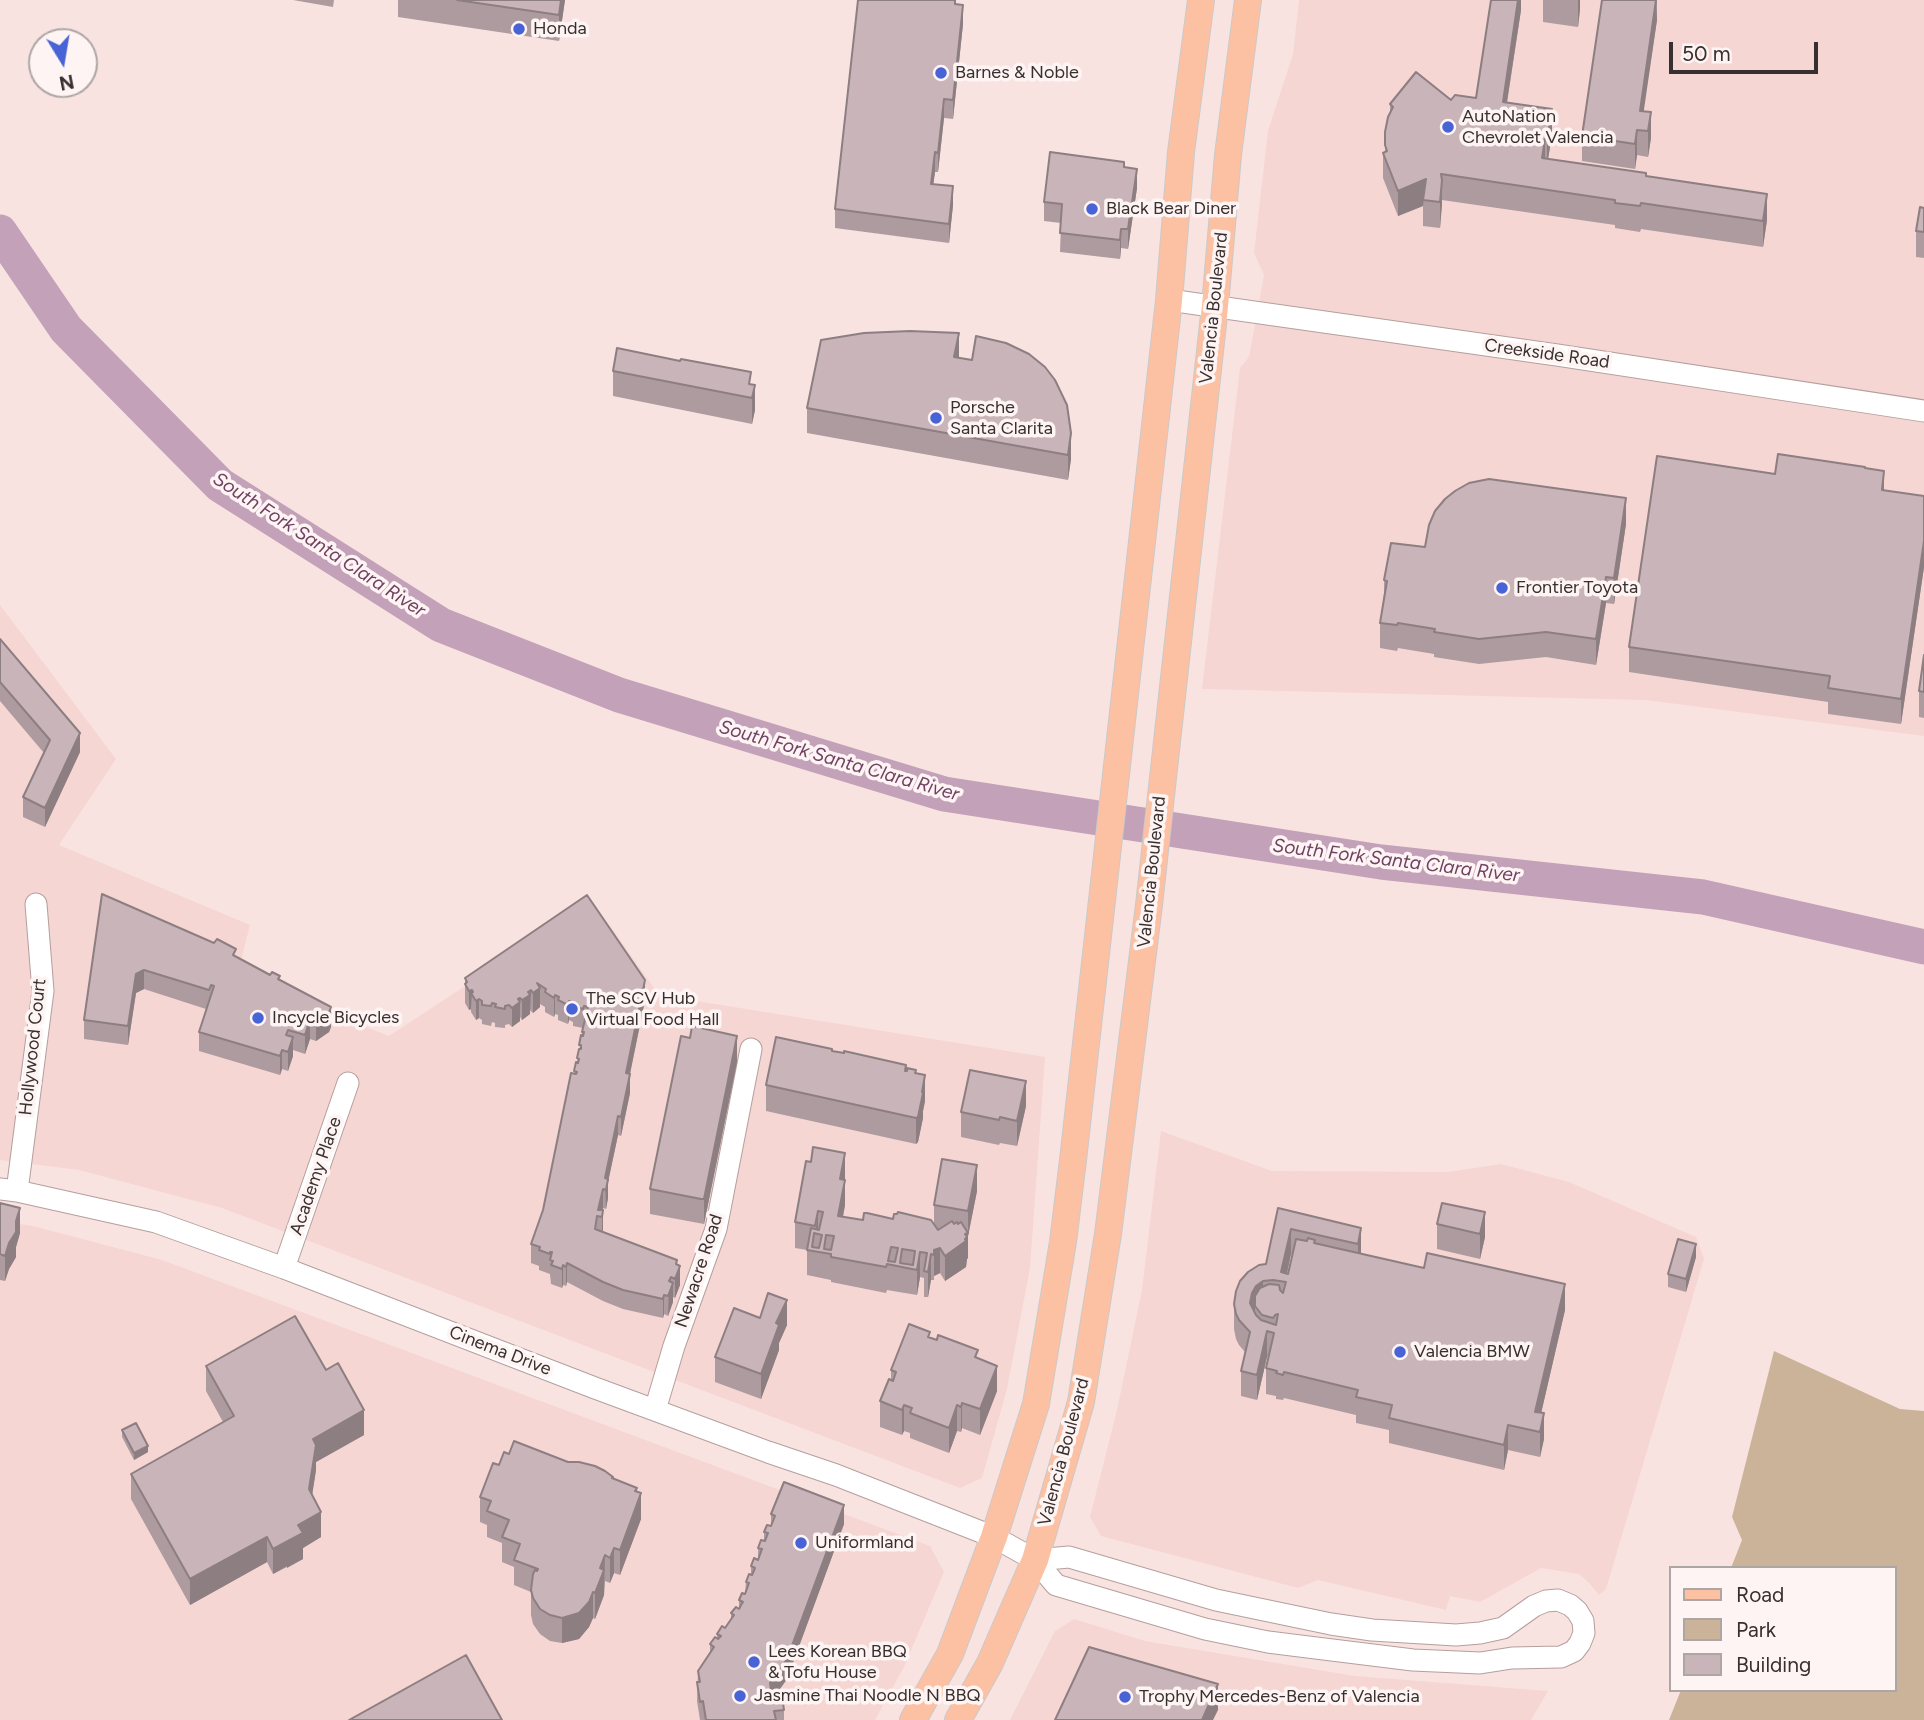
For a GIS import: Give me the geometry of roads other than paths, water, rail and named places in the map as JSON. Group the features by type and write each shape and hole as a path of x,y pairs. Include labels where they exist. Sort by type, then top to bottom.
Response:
{"main road":[{"path":"913,1720 950,1654 994,1537 1036,1404 1063,1242 1169,300 1181,152 1201,0"},
{"name":"Valencia Boulevard","path":"958,1720 990,1662 1035,1560 1081,1402 1108,1234 1149,905 1215,306 1228,155 1248,0"}],"street":[{"name":"Creekside Road","path":"1169,300 1558,355 1924,411"},
{"name":"Hollywood Court","path":"8,1190 43,991 36,904"},
{"name":"Newacre Road","path":"655,1409 678,1333 716,1229 751,1049"},
{"name":"Academy Place","path":"284,1268 348,1083"},
{"name":"Cinema Drive","path":"8,1190 156,1222 284,1268 760,1450 836,1475 994,1537 1035,1560 1056,1585 1205,1629 1268,1642 1413,1660 1480,1663 1512,1658"},
{"path":"1035,1560 1069,1557 1216,1600 1331,1625 1372,1630 1456,1635 1480,1633 1503,1628 1534,1606 1546,1601 1558,1601 1577,1611 1583,1621 1584,1633 1574,1651 1561,1657 1512,1658 1504,1641 1503,1628"}],"waterway":[{"name":"South Fork Santa Clara River","path":"0,232 66,329 220,485 441,625 619,695 944,794 1381,862 1703,897 1924,947"}],"place":[{"name":"Honda","path":"519,29"},
{"name":"Barnes & Noble","path":"941,73"},
{"name":"AutoNation Chevrolet Valencia","path":"1448,127"},
{"name":"Black Bear Diner","path":"1092,209"},
{"name":"Porsche Santa Clarita","path":"936,418"},
{"name":"Frontier Toyota","path":"1502,588"},
{"name":"The SCV Hub Virtual Food Hall","path":"572,1009"},
{"name":"Incycle Bicycles","path":"258,1018"},
{"name":"Valencia BMW","path":"1400,1352"},
{"name":"Uniformland","path":"801,1543"},
{"name":"Lees Korean BBQ & Tofu House","path":"754,1662"},
{"name":"Jasmine Thai Noodle N BBQ","path":"740,1696"},
{"name":"Trophy Mercedes-Benz of Valencia","path":"1125,1697"}]}
